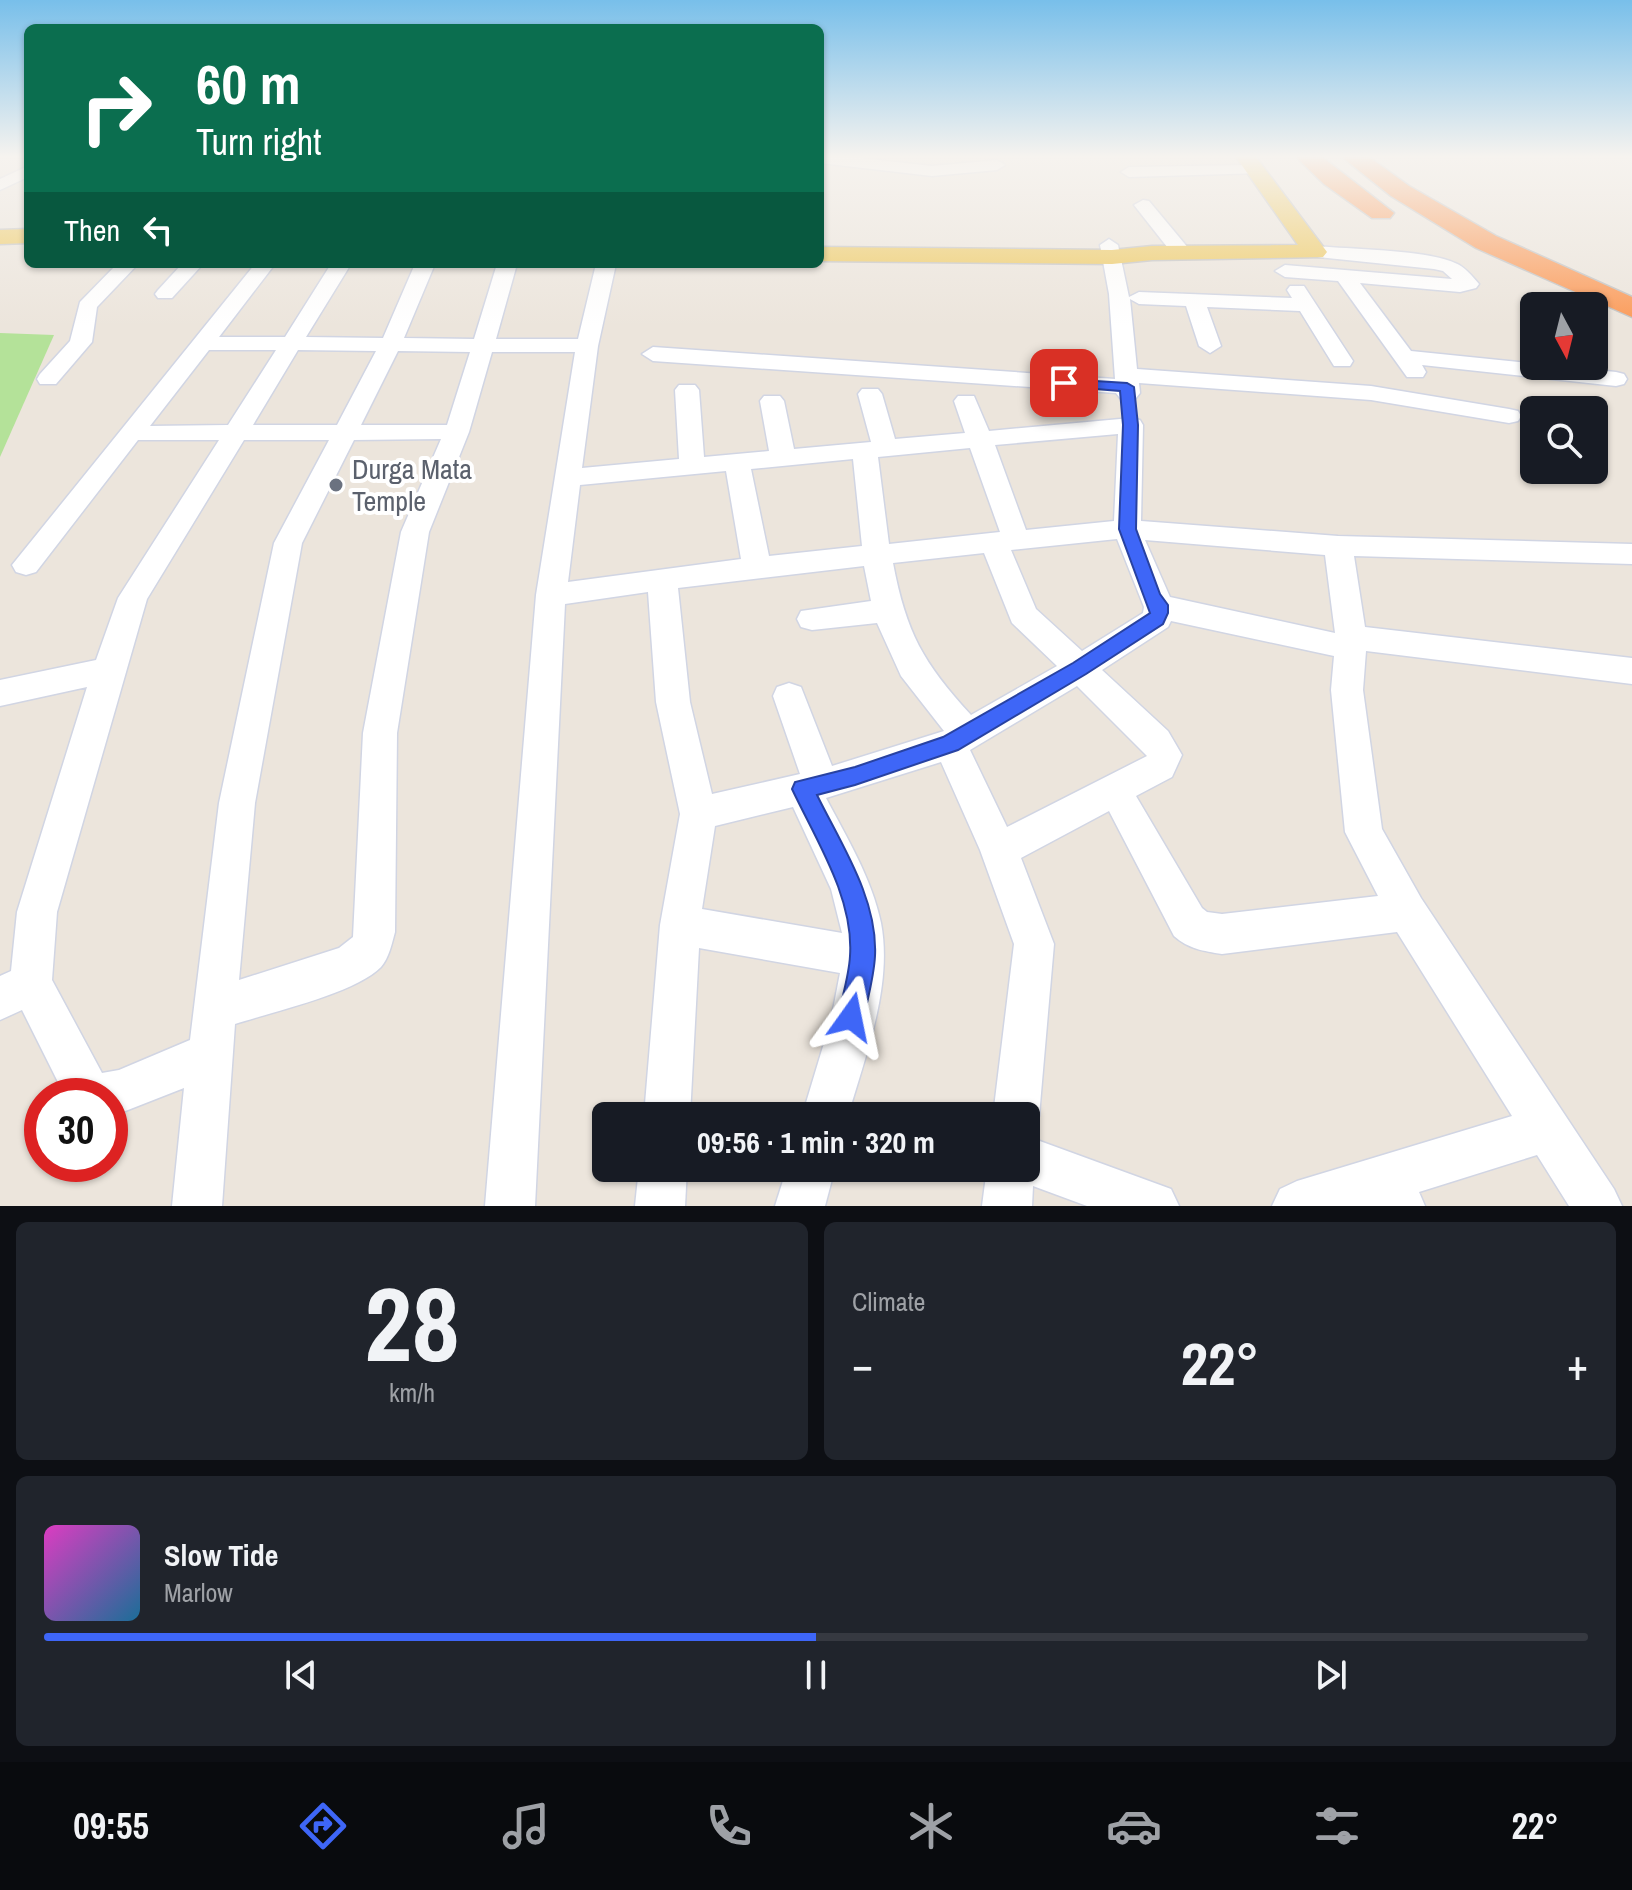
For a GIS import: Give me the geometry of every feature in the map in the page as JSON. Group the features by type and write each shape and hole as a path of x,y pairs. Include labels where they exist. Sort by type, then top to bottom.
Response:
{"highway":[{"path":"1384,213 1415,234 1536,292"},
{"path":"1438,213 1486,242 1632,308"},
{"path":"1608,325 1632,336"}],"main road":[{"path":"824,244 1182,253 1278,261 1315,252 1287,213"},
{"path":"0,237 24,236"},
{"path":"0,247 24,246"},
{"path":"824,254 1111,251"}],"street":[{"path":"1150,213 1182,253"},
{"path":"1111,251 1119,294 1131,425 1127,529 1152,597 1159,605 1171,610 1351,643 1632,671"},
{"path":"1278,261 1345,277 1460,286 1469,284 1450,267 1434,263 1315,252"},
{"path":"1278,261 1342,361"},
{"path":"48,379 81,342 87,306 124,268"},
{"path":"165,294 189,268"},
{"path":"26,565 262,268"},
{"path":"210,1054 119,1093 98,1096 85,1088 16,991 109,670 133,598 339,268"},
{"path":"197,1206 237,803 288,543 391,344 423,268"},
{"path":"215,1009 351,965 369,950 375,932 380,733 415,532 457,432 506,268"},
{"path":"510,1206 551,595 587,346 605,268"},
{"path":"1345,277 1410,365 1616,379"},
{"path":"1139,298 1308,305"},
{"path":"1194,300 1210,346"},
{"path":"203,343 587,346"},
{"path":"653,354 1371,393 1509,416"},
{"path":"687,390 692,466"},
{"path":"870,394 875,449 877,554 889,610 906,657 959,739 1034,944 1017,1102"},
{"path":"772,401 783,458"},
{"path":"966,401 981,439 1023,615 1156,741 1165,755 1160,766 999,850"},
{"path":"568,478 1131,425"},
{"path":"131,433 457,432"},
{"path":"737,462 757,567"},
{"path":"551,595 757,567 1127,529 1338,546 1632,554"},
{"path":"1338,546 1351,643 1347,690 1364,832 1407,912 1597,1206"},
{"path":"662,580 673,702 698,814 680,925 668,1102"},
{"path":"698,814 812,786 959,739 1157,619 1159,605"},
{"path":"812,619 889,610"},
{"path":"0,693 109,670"},
{"path":"789,696 812,786 853,895 861,926 863,957 829,1102"},
{"path":"1126,809 1188,922 1198,931 1222,934 1407,912"},
{"path":"680,925 863,957"},
{"path":"1297,1206 1393,1193 1547,1129"},
{"path":"1040,1165 1154,1206"},
{"path":"660,1206 662,1182"},
{"path":"800,1206 807,1182"},
{"path":"1007,1206 1010,1182"}],"green space":[{"path":"0,333 54,335 0,457"}],"place":[{"name":"Durga Mata Temple","path":"336,485"}],"route":[{"path":"851,1017 863,957 861,926 853,895 803,789 855,776 950,744 1079,669 1157,619 1159,605 1152,597 1127,529 1131,425 1127,387 1064,383"}]}
